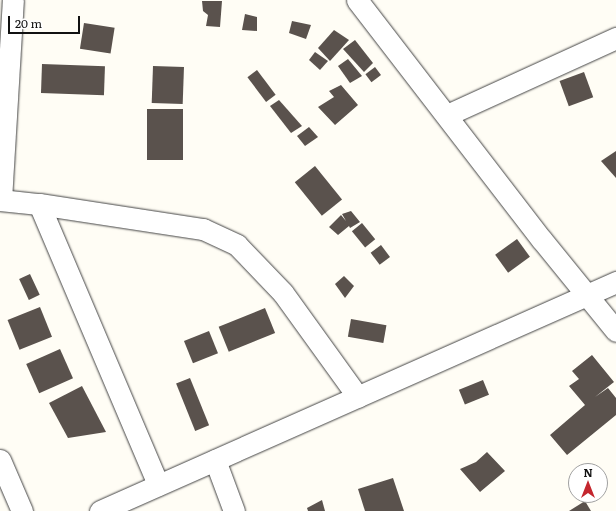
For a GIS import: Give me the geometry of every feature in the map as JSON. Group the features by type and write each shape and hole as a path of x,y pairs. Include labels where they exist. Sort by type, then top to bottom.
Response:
{"street":[{"path":"13,0 1,200 38,204 203,229 237,245 283,293 358,397"},
{"path":"357,0 616,331"},
{"path":"447,115 616,38"},
{"path":"38,204 158,485"},
{"path":"100,511 616,282"},
{"path":"0,460 22,511"},
{"path":"215,460 234,511"}],"building":[{"path":"202,1 222,1 220,27 206,26 208,15 203,11"},
{"path":"245,14 257,17 257,31 242,30"},
{"path":"292,21 311,25 306,39 289,33"},
{"path":"84,23 115,28 111,54 80,49"},
{"path":"334,30 349,40 330,61 318,48"},
{"path":"355,40 373,63 364,72 343,49"},
{"path":"315,52 328,61 320,70 309,60"},
{"path":"348,59 362,76 350,83 338,66"},
{"path":"42,64 105,66 104,95 41,93"},
{"path":"153,66 184,67 183,104 152,103"},
{"path":"375,67 381,75 371,82 365,74"},
{"path":"257,70 276,95 266,102 247,77"},
{"path":"584,72 593,97 569,106 560,81"},
{"path":"341,85 358,105 335,125 318,107 334,97 329,91"},
{"path":"279,100 302,126 291,133 270,106"},
{"path":"147,109 183,109 183,160 147,160"},
{"path":"309,127 318,137 305,146 297,136"},
{"path":"616,151 616,178 601,161"},
{"path":"315,166 342,199 322,216 295,182"},
{"path":"351,211 360,222 350,228 349,226 338,235 329,227 341,215 346,221 342,214"},
{"path":"362,223 375,239 365,248 352,231"},
{"path":"517,239 530,257 508,273 495,255"},
{"path":"381,245 390,257 380,265 371,253"},
{"path":"30,274 40,295 29,300 19,279"},
{"path":"344,276 354,286 345,298 335,284"},
{"path":"40,307 52,337 20,350 8,320"},
{"path":"265,308 275,333 229,352 219,327"},
{"path":"351,319 386,325 383,343 348,337"},
{"path":"209,331 218,353 193,363 184,341"},
{"path":"60,349 73,378 39,393 26,364"},
{"path":"592,355 614,382 595,397 608,388 616,398 616,415 567,455 550,435 585,405 569,386 579,379 572,371"},
{"path":"190,378 209,425 195,431 176,384"},
{"path":"483,380 489,395 465,405 459,390"},
{"path":"82,386 106,432 68,438 49,403"},
{"path":"487,452 505,471 480,492 460,469 476,462"},
{"path":"393,478 404,511 365,511 358,489"},
{"path":"322,500 325,511 308,511 307,508"},
{"path":"582,503 586,503 591,511 569,511"}]}
